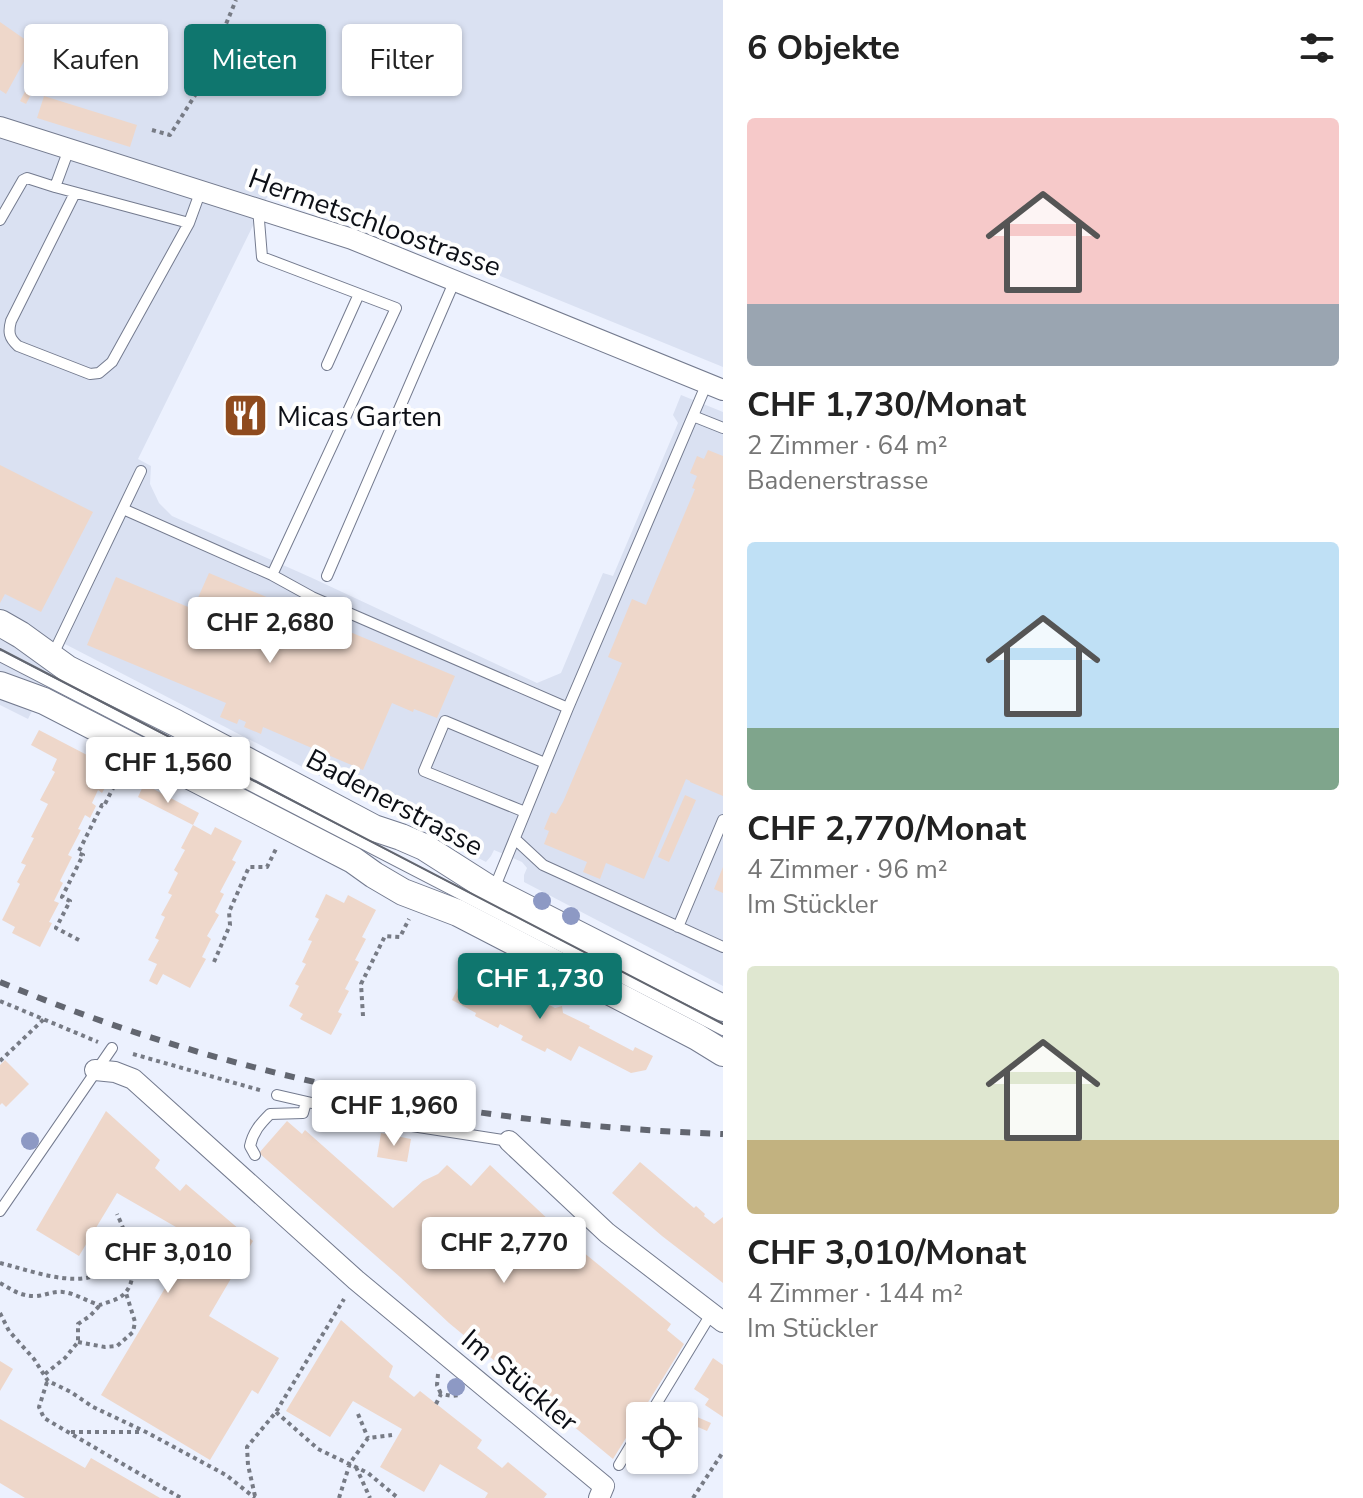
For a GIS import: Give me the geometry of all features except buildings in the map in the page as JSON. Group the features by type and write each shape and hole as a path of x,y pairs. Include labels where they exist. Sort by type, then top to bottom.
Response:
{"street":[{"name":"Hermetschloostrasse","path":"0,127 352,239 715,386"},
{"name":"Badenerstrasse","path":"0,623 68,669 374,828 424,847 493,891 723,1008"},
{"path":"0,685 44,701 177,768 353,860 403,892 458,913 723,1053"},
{"name":"Im Stückler","path":"95,1070 115,1072 133,1079 356,1280 604,1486 599,1498"},
{"path":"509,1141 607,1233 717,1318"}],"lane":[{"path":"55,187 69,149"},
{"path":"0,220 27,178 189,223"},
{"path":"75,193 9,330 11,339 18,346 90,374 99,373 112,362 189,223 201,190"},
{"path":"258,208 262,257 396,308 272,575"},
{"path":"327,576 455,280"},
{"path":"327,365 359,294"},
{"path":"493,891 693,416 715,386"},
{"path":"693,416 723,428"},
{"path":"57,646 141,471"},
{"path":"123,509 272,575 312,597 568,708"},
{"path":"0,656 723,1030"},
{"path":"525,812 424,771 445,721 545,763"},
{"path":"678,927 723,820"},
{"path":"515,839 543,865 723,947"},
{"path":"0,1211 112,1048"},
{"path":"277,1095 412,1126 509,1141"},
{"path":"255,1155 250,1146 260,1123 270,1114 303,1113 306,1102"},
{"path":"659,1402 717,1318"},
{"path":"619,1465 626,1453"}],"path":[{"path":"152,130 170,135 181,120 199,89 236,0"},
{"path":"79,940 56,928 70,901 62,897 83,855 78,853 102,805 116,782 128,788 138,768"},
{"path":"214,962 230,925 229,912 249,867 267,867 272,856"},
{"path":"363,1016 361,984 385,936 400,937 406,925"},
{"path":"0,1001 112,1048 277,1095"},
{"path":"0,1061 44,1019"},
{"path":"78,1342 117,1346 133,1332 135,1322 126,1293 133,1265 117,1214"},
{"path":"0,1263 72,1280 86,1279 103,1273 131,1253 166,1264 166,1248 173,1232"},
{"path":"255,1498 247,1447 276,1412 356,1280"},
{"path":"0,1283 24,1295 67,1292 100,1305"},
{"path":"44,1375 65,1358 78,1342 78,1324 100,1305 126,1293"},
{"path":"0,1313 9,1331 34,1359 48,1381 226,1475 255,1498"},
{"path":"48,1381 39,1407 44,1418 181,1498"},
{"path":"276,1412 318,1449 368,1473 398,1498"},
{"path":"358,1414 368,1438"},
{"path":"69,1433 146,1432"},
{"path":"339,1498 350,1463 368,1438 392,1435"},
{"path":"693,1498 723,1452"},
{"path":"356,1467 370,1498"}],"shaded area":[{"path":"0,0 723,0 723,367 273,185 138,459 151,466 150,484 159,503 172,516 537,683 561,673 603,573 613,576 678,423 673,415 681,395 723,412 723,986 524,882 527,868 522,862 494,850 486,862 65,644 28,719 0,705"}],"tram line":[{"path":"0,649 723,1024"}],"railway":[{"path":"0,982 87,1016 175,1045 355,1091 538,1120 723,1134"}],"place":[{"name":"Micas Garten","path":"246,416"}]}
